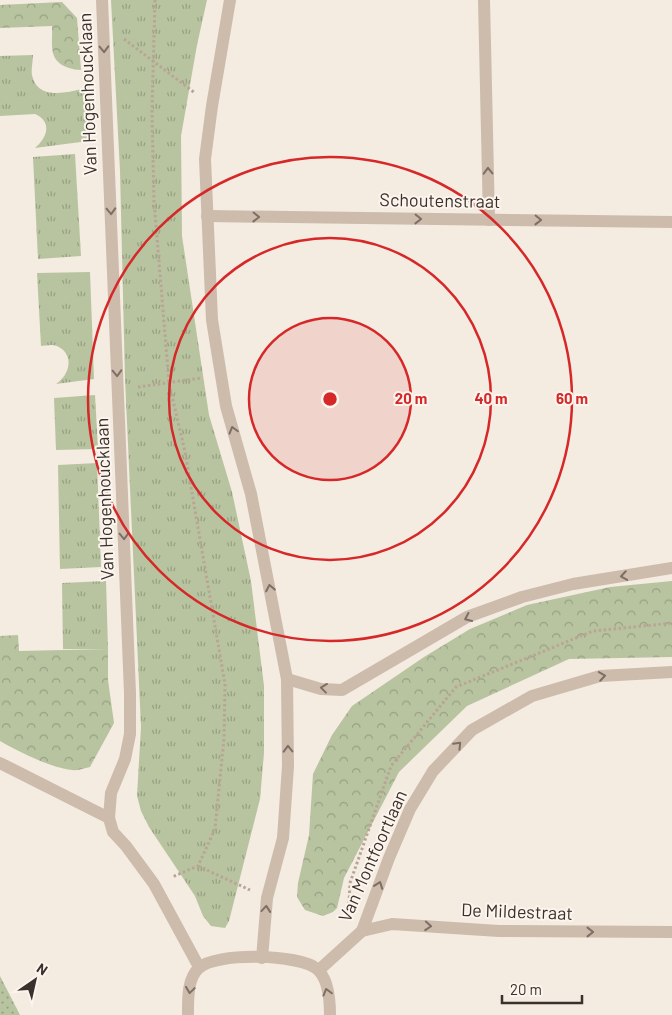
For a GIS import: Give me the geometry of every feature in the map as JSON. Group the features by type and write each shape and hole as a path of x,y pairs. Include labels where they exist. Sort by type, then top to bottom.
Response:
{"street":[{"name":"Van Hogenhoucklaan","path":"102,0 130,734 125,759 111,793 109,818"},
{"path":"230,0 205,159 212,320 226,406 251,494 287,678 288,766 283,838 267,898 262,958"},
{"path":"484,0 489,220"},
{"name":"Schoutenstraat","path":"207,216 672,222"},
{"path":"287,678 321,689 342,690 466,617 522,597 573,584 672,568"},
{"name":"Van Montfoortlaan","path":"319,970 362,931 389,858 410,809 433,771 472,730 532,696 600,676 672,672"},
{"path":"0,763 109,818 113,832 126,846 154,884 199,967"},
{"name":"De Mildestraat","path":"362,931 392,924 499,931 672,932"},
{"path":"188,1015 192,976 199,967 227,958 290,958 311,965 319,970 329,993 330,1015"}],"path":[{"path":"154,884 198,866 215,829 224,738 225,684 185,452 169,383 154,200 152,112 155,0"},
{"path":"103,24 212,106"},
{"path":"118,389 221,374"},
{"path":"198,866 267,898"}],"green space":[{"path":"111,0 207,0 181,136 182,236 209,415 232,492 251,581 264,686 264,753 260,799 229,921 225,928 211,926 203,916 195,896 149,827 141,811 137,796 141,727 125,379 120,171"},
{"path":"62,2 77,18 81,70 69,68 57,61 52,45 52,26 0,28 0,5"},
{"path":"33,55 32,75 35,84 41,89 56,93 90,87 88,141 35,148 43,140 46,130 41,117 35,114 0,116 0,56"},
{"path":"75,154 81,256 38,259 33,157"},
{"path":"90,272 94,379 56,384 65,375 68,359 63,350 57,346 41,346 37,273"},
{"path":"95,395 98,449 56,450 54,398"},
{"path":"97,463 101,567 60,569 58,465"},
{"path":"106,581 108,649 63,649 62,583"},
{"path":"672,581 672,657 569,659 467,706 399,772 344,878 337,908 323,916 305,910 297,897 298,883 309,835 313,774 332,735 352,706 424,657 470,629 527,605 610,587"},
{"path":"18,635 19,651 108,649 108,680 114,723 90,767 78,770 60,768 27,755 0,741 0,636"},
{"path":"0,976 20,1015 0,1015"}]}
